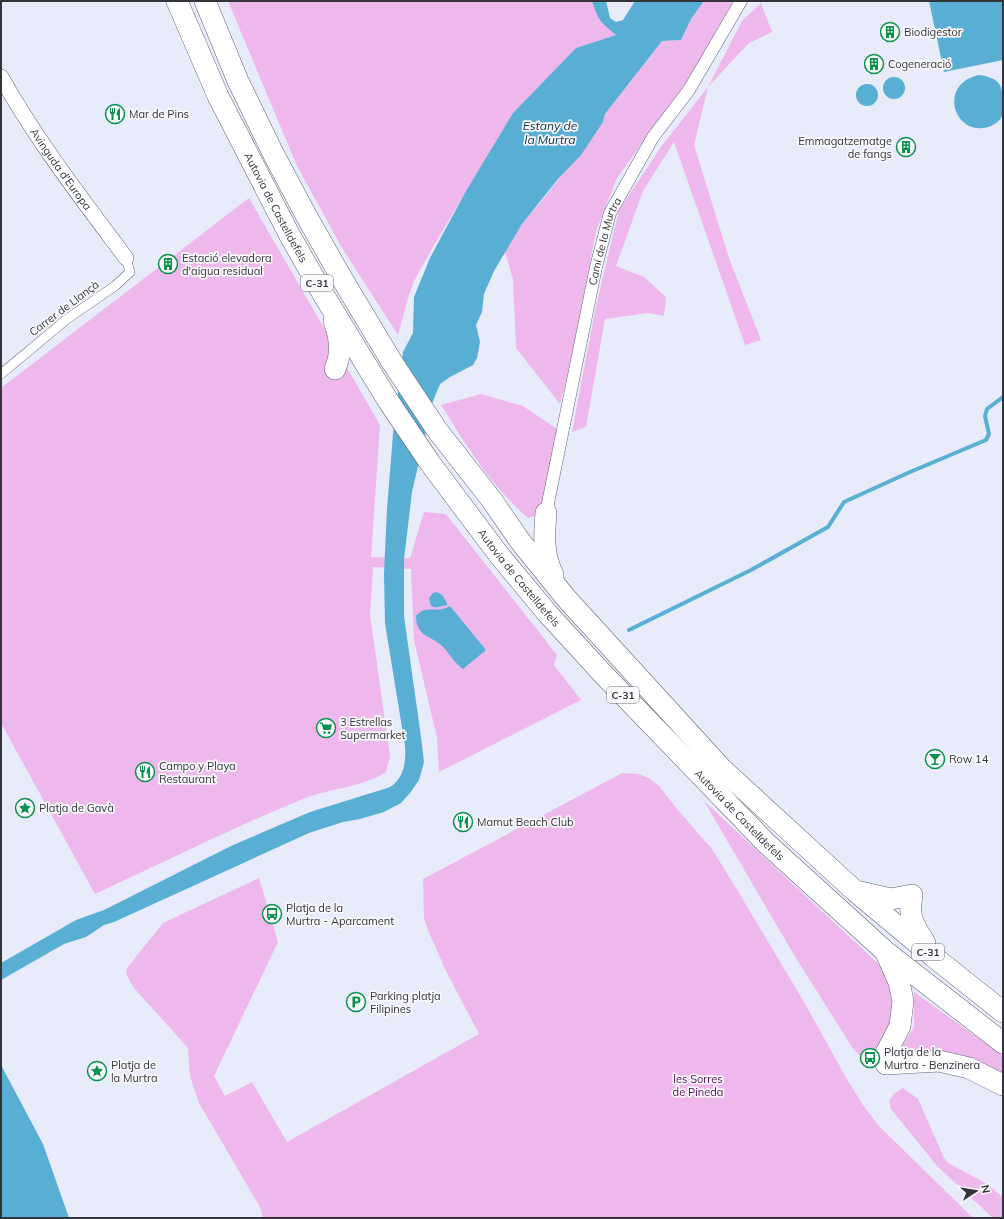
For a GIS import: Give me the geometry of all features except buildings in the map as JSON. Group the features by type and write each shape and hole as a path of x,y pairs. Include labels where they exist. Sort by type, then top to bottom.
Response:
{"highway":[{"name":"Autovia de Castelldefels","path":"177,1 221,102 285,227 323,294 387,399 430,463 499,554 548,614 602,674 766,843 886,952 1003,1043"},
{"name":"Autovia de Castelldefels","path":"205,1 238,81 274,156 307,217 392,362 437,430 491,499 520,541 566,598 722,770 855,891 1003,1012"},
{"path":"323,294 338,335 340,353 335,369 346,363 354,365 366,370 375,380"},
{"path":"491,499 506,513 522,524 529,525 539,521 546,513"},
{"path":"546,513 544,540 546,558 554,577 566,598"},
{"path":"855,891 891,899 912,895 910,916 934,957"},
{"path":"886,952 899,982 903,1001 900,1026 886,1053 886,1064 939,1060 968,1068 1003,1085"}],"street":[{"name":"Camí de la Murtra","path":"546,513 596,267 610,213 653,137 689,90 741,1"},
{"name":"Avinguda d'Europa","path":"1,77 47,150 126,258"},
{"name":"Carrer de Llançà","path":"1,374 67,319 115,286 130,272 126,258"}],"green space":[{"path":"228,1 592,1 601,20 617,35 576,48 513,113 414,281 398,335 342,248 297,166"},
{"path":"704,1 733,1 690,77 617,178 596,231 572,357 560,404 516,348 513,279 505,252 522,224 603,122 605,114 662,41 681,40 691,19"},
{"path":"761,3 772,32 749,43 708,87 742,21"},
{"path":"708,87 694,145 729,258 761,340 745,345 674,142 643,191 616,266 644,277 666,297 664,316 648,313 605,319 586,427 572,432 596,306 619,210 661,147"},
{"path":"249,198 380,425 371,557 410,558 424,512 446,514 557,655 554,665 581,700 439,772 437,738 414,640 411,569 373,567 370,614 390,757 386,772 356,785 313,795 303,799 224,833 95,894 1,723 1,388"},
{"path":"481,394 523,406 557,429 542,509 538,515 528,518 502,492 480,464 441,405"},
{"name":"les Sorres de Pineda","path":"622,773 638,774 649,778 659,786 712,849 804,1002 863,1105 878,1125 973,1218 263,1218 260,1207 199,1103 190,1076 188,1048 134,988 126,974 127,968 163,923 259,878 278,942 214,1076 225,1096 252,1082 287,1142 479,1034 445,969 424,919 423,879"},
{"path":"704,801 884,969 895,995 894,1016 892,1024 884,1040 865,1062 852,1047 794,955"},
{"path":"914,992 1003,1056 1003,1081 940,1051 900,1049 914,1027"},
{"path":"903,1088 918,1099 944,1158 950,1164 985,1183 1003,1197 1003,1218 993,1218 938,1167 891,1109 889,1101 894,1094"}],"water":[{"name":"Estany de la Murtra","path":"592,1 606,1 610,18 616,22 623,20 635,1 704,1 691,19 681,40 662,41 605,114 603,122 581,155 558,179 522,224 494,271 484,294 482,312 476,325 480,342 477,358 473,365 440,384 433,401 412,492 404,559 404,616 424,762 419,780 401,803 384,812 343,822 309,833 114,922 104,925 86,937 64,944 1,980 1,963 76,920 104,910 233,845 310,812 390,787 400,777 405,761 405,746 385,623 384,574 393,434 403,352 413,333 414,297 430,258 466,191 513,113 576,48 616,35 601,21 596,13"},
{"path":"929,1 1003,1 1003,60 944,72"},
{"path":"979,75 996,80 1001,87 1003,97 1003,115 999,121 991,126 978,128 968,125 960,118 955,109 954,99 958,89 966,80"},
{"path":"894,77 902,80 905,88 902,96 894,99 886,96 883,88 886,80"},
{"path":"867,84 875,87 878,95 875,103 867,106 859,103 856,95 859,87"},
{"path":"437,592 442,595 447,605 437,607 431,606 429,598 433,593"},
{"path":"450,606 486,650 463,669 441,645 424,634 418,628 416,616 420,612"},
{"path":"1,1065 43,1144 69,1218 1,1218"}],"waterway":[{"path":"629,630 751,570 828,527 844,502 986,440 989,434 985,416 987,409 1003,397"}],"place":[{"name":"Biodigestor","path":"890,32"},
{"name":"Cogeneració","path":"874,64"},
{"name":"Mar de Pins","path":"115,114"},
{"name":"Emmagatzematge de fangs","path":"906,147"},
{"name":"Estació elevadora d'aigua residual","path":"168,264"},
{"name":"3 Estrellas Supermarket","path":"326,728"},
{"name":"Row 14","path":"935,759"},
{"name":"Campo y Playa Restaurant","path":"145,772"},
{"name":"Platja de Gavà","path":"25,808"},
{"name":"Mamut Beach Club","path":"463,822"},
{"name":"Platja de la Murtra - Aparcament","path":"272,914"},
{"name":"Parking platja Filipines","path":"356,1002"},
{"name":"Platja de la Murtra - Benzinera","path":"870,1058"},
{"name":"Platja de la Murtra","path":"97,1071"}]}
